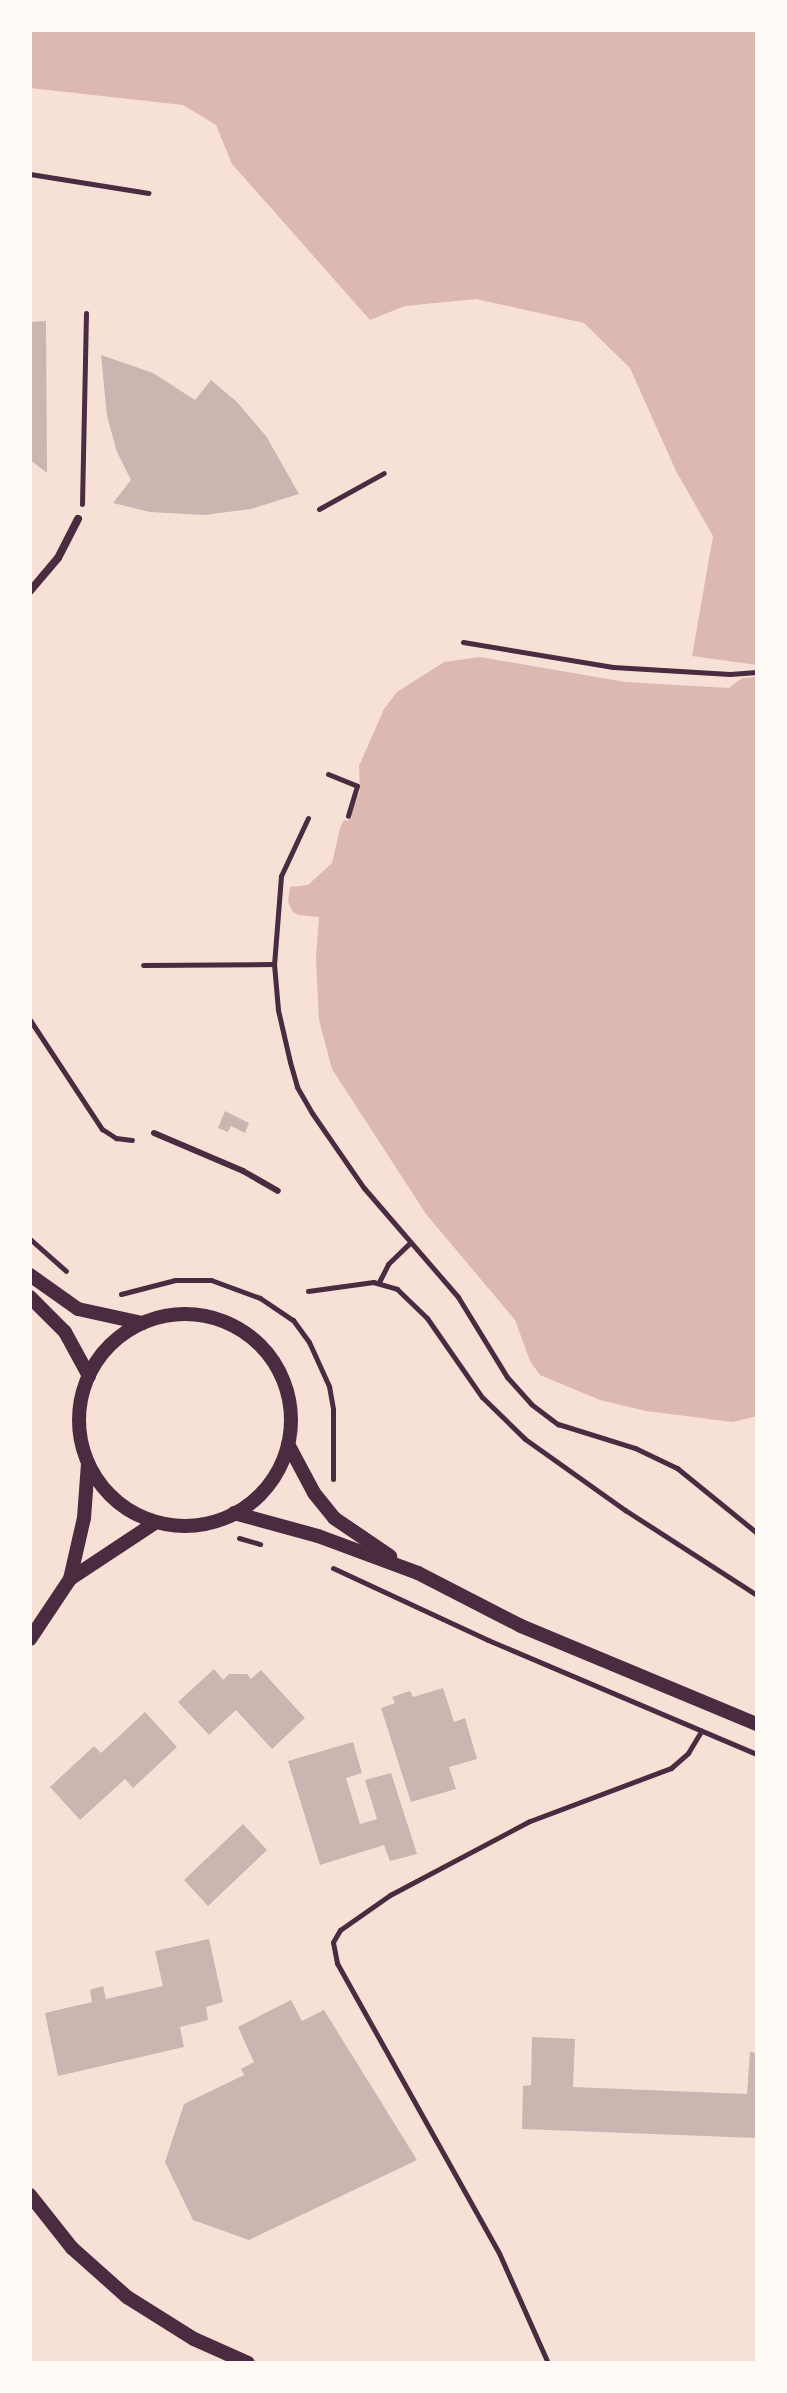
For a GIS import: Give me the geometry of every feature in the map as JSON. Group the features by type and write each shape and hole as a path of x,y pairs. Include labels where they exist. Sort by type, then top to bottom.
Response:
{"street":[{"path":"30,591 58,558 78,519"},
{"path":"30,1275 70,1305 142,1323"},
{"path":"30,1297 65,1332 89,1376"},
{"path":"175,1314 202,1316 233,1325 257,1342 282,1379 290,1411 288,1444 278,1471 261,1493 219,1520 197,1525 153,1524 116,1501 88,1464 80,1440 79,1416 89,1376 111,1344 142,1323 175,1314"},
{"path":"288,1444 314,1493 334,1518 418,1573"},
{"path":"30,1639 70,1579 84,1518 88,1464"},
{"path":"234,1513 318,1536 418,1573 562,1644 757,1724"},
{"path":"70,1579 153,1524"},
{"path":"30,2195 72,2248 127,2297 194,2339 248,2363"}],"lane":[{"path":"154,1133 243,1171 278,1191"}],"path":[{"path":"30,174 148,193"},
{"path":"78,519 84,496 86,313"},
{"path":"319,509 384,473"},
{"path":"463,642 613,667 757,672"},
{"path":"328,774 357,786 348,816"},
{"path":"308,818 281,876 274,964 280,1019 297,1087 346,1165 410,1243 446,1281 507,1377 541,1413 566,1427 657,1457 677,1468 757,1533"},
{"path":"143,965 274,964"},
{"path":"30,1020 102,1129 116,1138 132,1140"},
{"path":"30,1239 74,1278"},
{"path":"379,1283 388,1264 410,1243"},
{"path":"114,1296 175,1280 211,1280 245,1291 286,1314 309,1342 329,1386 333,1409 333,1480"},
{"path":"308,1291 379,1283 397,1289 418,1307 473,1386 525,1439 637,1518 757,1595"},
{"path":"219,1520 248,1543 272,1546"},
{"path":"330,1566 488,1640 757,1754"},
{"path":"548,2363 499,2253 337,1963 333,1942 340,1930 390,1895 530,1821 671,1768 688,1753 701,1731"}],"shaded area":[{"path":"30,30 757,30 757,665 692,656 713,536 676,471 630,368 584,323 476,299 405,306 370,320 232,164 216,125 183,105 30,88"},
{"path":"480,657 625,682 729,688 742,678 757,677 757,1416 733,1422 646,1411 600,1400 540,1375 530,1361 515,1320 426,1214 332,1069 319,1020 316,957 319,917 298,915 292,911 288,902 290,887 308,885 332,863 340,828 344,820 348,821 360,791 359,766 384,709 397,692 444,662"}],"building":[{"path":"46,321 47,473 30,460 30,322"},
{"path":"101,355 153,373 195,400 211,380 237,402 266,436 299,494 251,509 204,515 150,512 113,503 131,480 117,452 107,416"},
{"path":"225,1111 249,1123 245,1133 231,1126 228,1132 218,1128"},
{"path":"214,1669 223,1680 229,1674 247,1674 251,1679 261,1670 305,1718 272,1749 236,1710 209,1735 178,1702"},
{"path":"443,1688 454,1722 465,1718 477,1759 449,1767 456,1789 411,1802 381,1708 395,1703 392,1697 410,1691 413,1697"},
{"path":"145,1712 177,1747 133,1788 125,1779 80,1820 50,1787 94,1746 101,1753"},
{"path":"353,1742 362,1773 346,1778 360,1824 377,1819 365,1780 391,1773 417,1854 390,1861 384,1845 320,1865 288,1761"},
{"path":"243,1824 267,1850 208,1906 184,1880"},
{"path":"209,1939 223,2002 206,2007 208,2020 180,2027 184,2047 58,2076 45,2013 92,2002 90,1990 103,1986 106,1999 163,1986 155,1951"},
{"path":"291,2000 302,2021 324,2010 417,2160 249,2240 193,2220 165,2162 184,2104 244,2075 241,2069 254,2062 238,2027"},
{"path":"532,2037 575,2039 573,2087 747,2094 750,2052 757,2053 757,2138 522,2129 523,2086 531,2085"}]}
